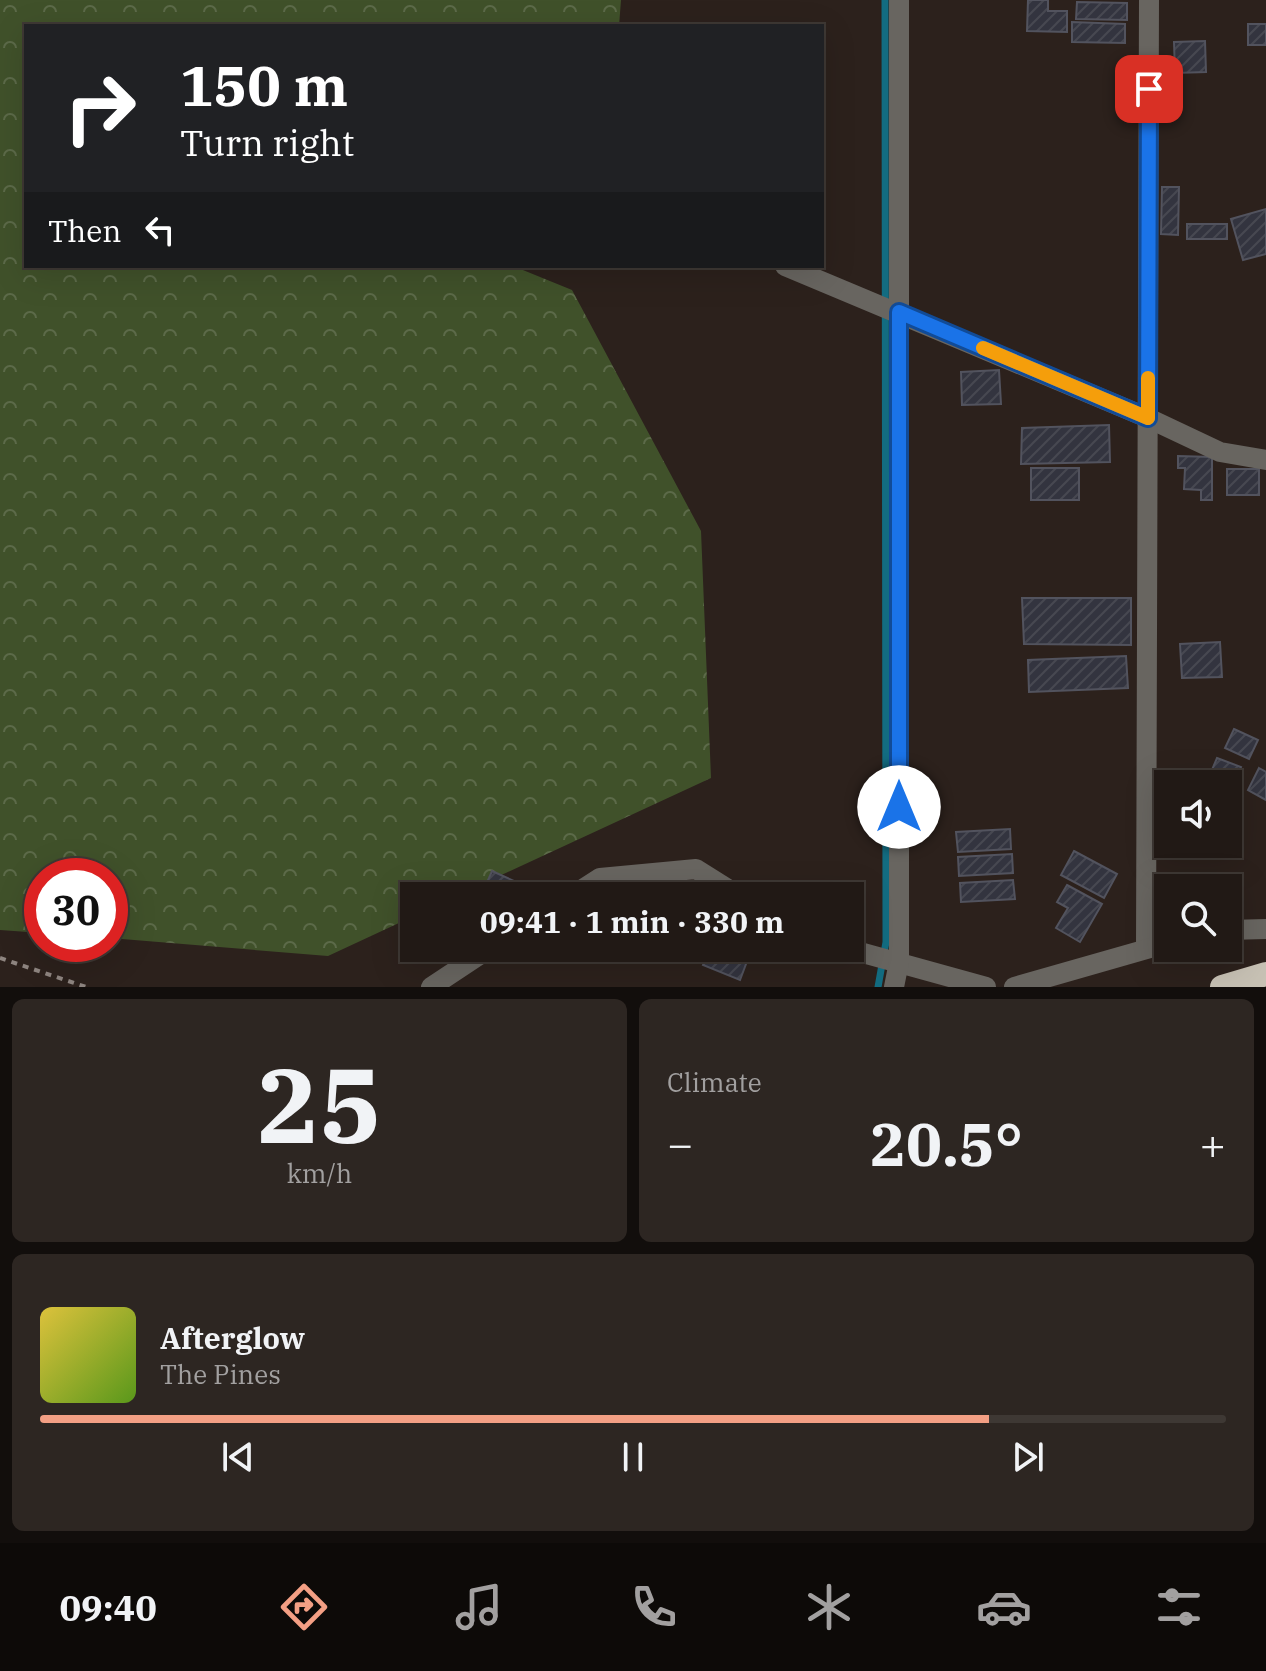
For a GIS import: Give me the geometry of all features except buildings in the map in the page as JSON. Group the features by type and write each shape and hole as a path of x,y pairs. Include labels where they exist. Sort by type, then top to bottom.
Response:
{"highway":[{"path":"1222,987 1266,974"}],"street":[{"path":"894,987 899,962 899,0"},
{"path":"1146,948 1149,0"},
{"path":"790,268 1148,418 1220,452 1266,460"},
{"path":"594,882 600,878 696,869 717,882"},
{"path":"1242,930 1266,929"},
{"path":"1014,987 1154,946"},
{"path":"864,953 986,987"},
{"path":"431,987 469,962"}],"path":[{"path":"0,958 86,987"}],"green space":[{"path":"0,0 621,0 619,24 24,24 24,268 518,268 572,290 701,531 711,778 486,882 400,882 400,923 328,956 128,939 128,858 24,858 24,932 0,930"}],"waterway":[{"path":"878,987 886,942 885,0"}],"slow traffic":[{"path":"983,348 1148,418 1148,378"}],"route":[{"path":"899,807 899,312 1148,418 1149,89"}]}
